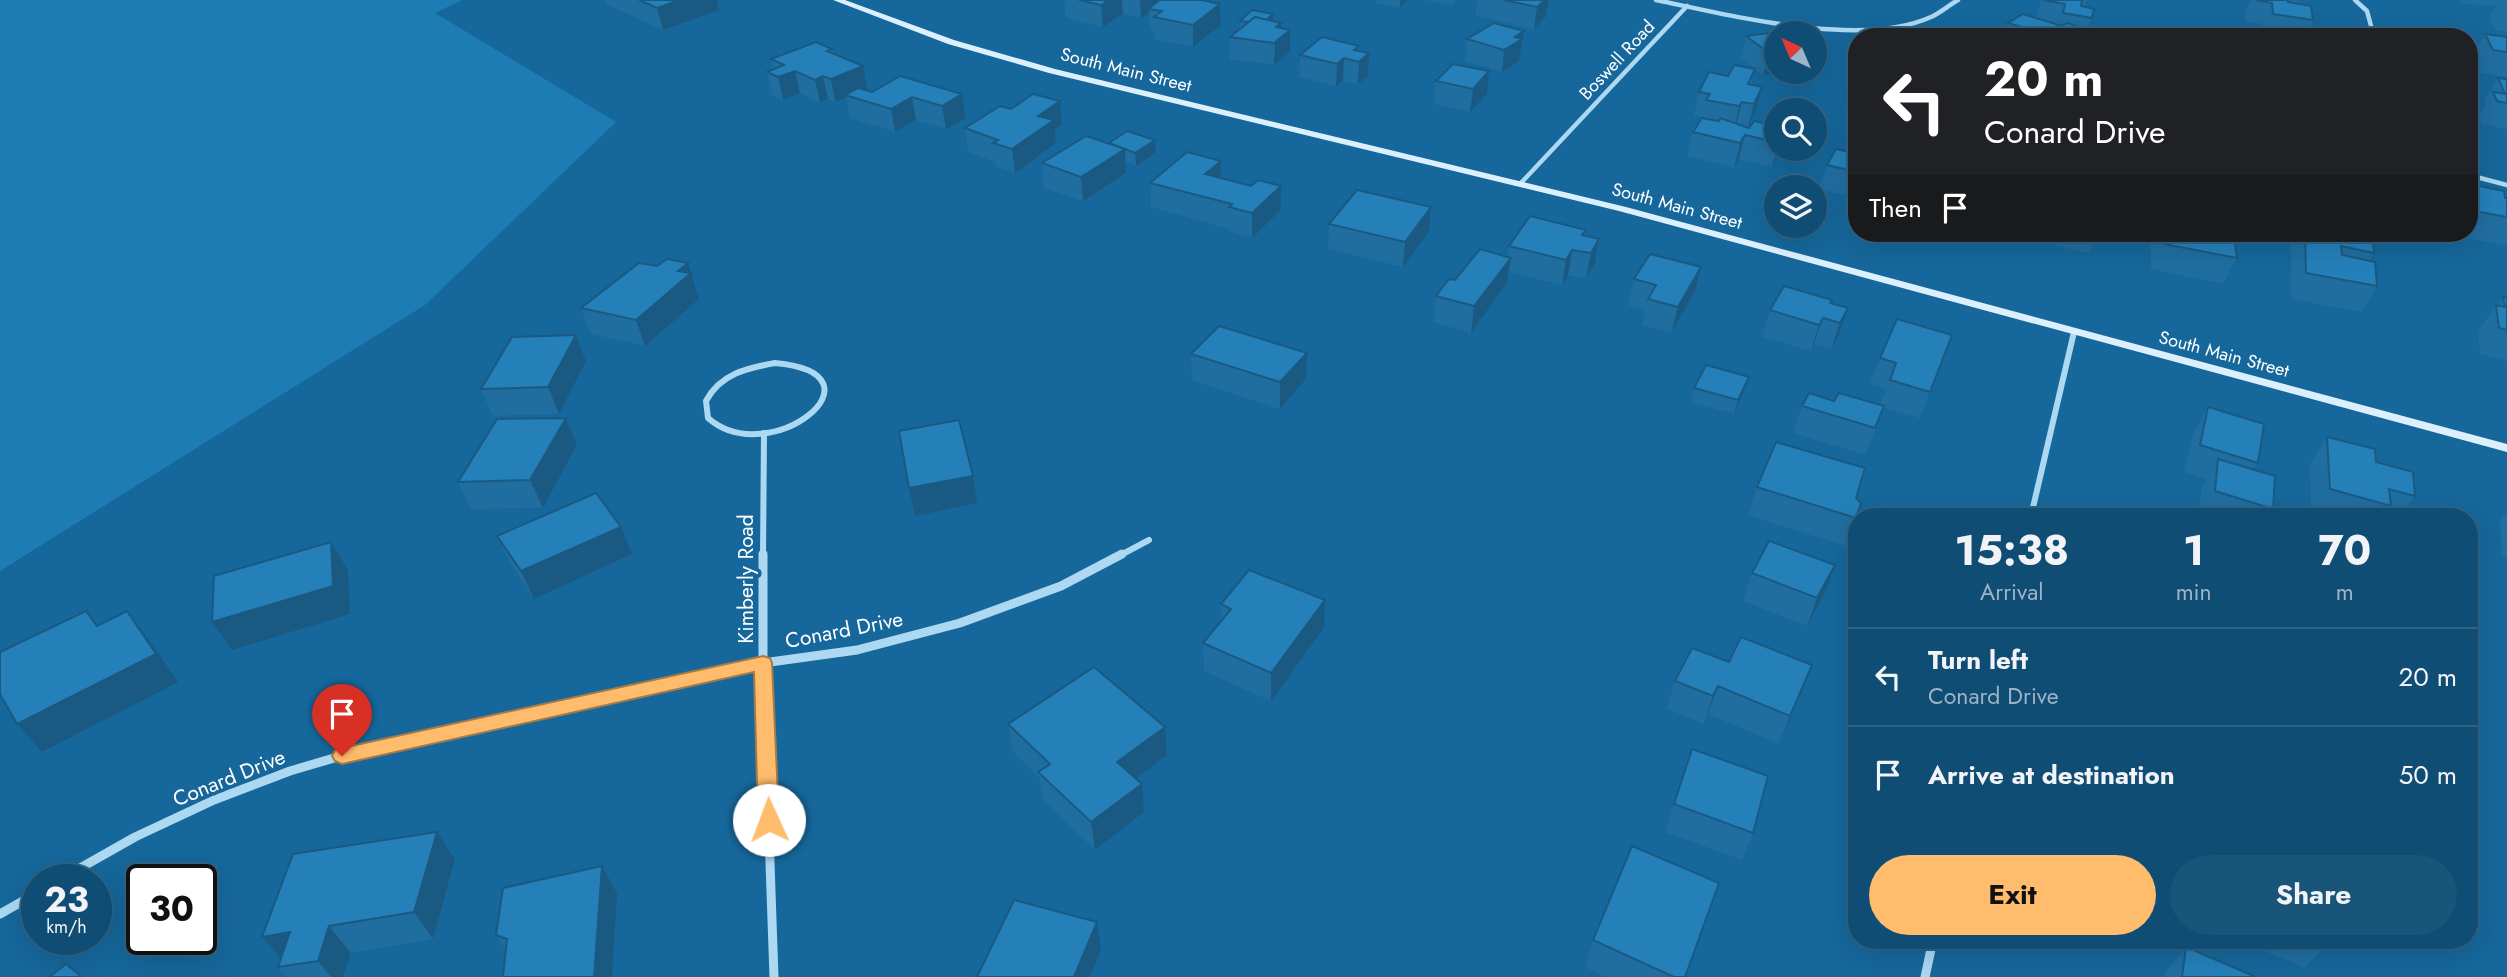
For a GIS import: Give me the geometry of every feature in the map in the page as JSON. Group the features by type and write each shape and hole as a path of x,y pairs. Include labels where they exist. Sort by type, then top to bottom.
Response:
{"main road":[{"name":"South Main Street","path":"837,0 950,43 1052,71 1520,184 2507,448"}],"street":[{"path":"1656,0 1778,23 1848,28"},
{"path":"1872,28 1910,24 1933,17 1958,0"},
{"path":"2355,0 2367,11 2372,28"},
{"name":"Boswell Road","path":"1520,184 1687,6"},
{"path":"2478,177 2507,185"},
{"path":"2033,508 2074,332"},
{"path":"792,363 817,373 824,382 822,402 799,422 764,433 743,434 726,431 713,424 705,415 705,403 710,391 737,372 756,366 792,363"},
{"name":"Kimberly Road","path":"764,433 763,663 774,977"},
{"name":"Conard Drive","path":"88,864 135,837 214,800 290,771 368,748 763,663 857,650 960,623 1061,586 1149,540"},
{"path":"0,914 21,902"},
{"path":"1925,977 1931,949"}],"shaded area":[{"path":"0,0 462,0 435,13 616,122 425,305 0,571"}],"building":[{"path":"639,0 680,0 657,8"},
{"path":"1079,0 1109,0 1101,5"},
{"path":"1160,0 1202,0 1220,4 1193,25 1154,17 1162,11 1148,9"},
{"path":"1504,0 1545,0 1537,7"},
{"path":"2043,0 2082,0 2081,6 2094,9 2092,18 2063,13 2065,4"},
{"path":"2256,0 2288,0 2311,6 2313,20 2273,14 2272,3"},
{"path":"1252,10 1273,14 1266,20 1255,17 1249,22 1240,21"},
{"path":"2023,14 2062,26 2067,23 2082,28 2025,28 2008,23"},
{"path":"1255,17 1281,23 1276,27 1290,30 1274,43 1230,37"},
{"path":"1494,23 1524,31 1515,37 1522,39 1504,50 1467,39"},
{"path":"1764,34 1764,49 1746,36"},
{"path":"2485,34 2507,37 2507,52 2493,50"},
{"path":"1322,37 1359,46 1354,50 1369,53 1359,62 1344,58 1337,64 1300,55"},
{"path":"816,42 832,49 827,51 863,66 831,79 823,76 815,80 795,71 778,77 767,72 784,65 771,59"},
{"path":"1453,64 1489,71 1473,89 1436,81"},
{"path":"1734,65 1755,69 1748,84 1762,87 1754,104 1742,102 1739,106 1706,100 1710,94 1699,92 1709,72 1728,76"},
{"path":"900,76 962,94 942,106 912,97 891,109 845,95 858,88 872,92"},
{"path":"2498,78 2507,79 2507,103 2497,101 2493,92 2505,94"},
{"path":"1033,94 1060,101 1038,116 1054,120 1012,149 993,143 998,140 965,128 1000,106 1011,109"},
{"path":"1702,118 1719,121 1720,118 1749,128 1754,121 1764,123 1764,139 1745,135 1740,143 1693,132"},
{"path":"1127,131 1155,140 1135,153 1109,143"},
{"path":"1086,136 1125,149 1081,177 1042,163"},
{"path":"1836,149 1848,152 1848,170 1827,165"},
{"path":"1187,152 1221,161 1205,174 1251,186 1258,180 1281,186 1252,213 1229,207 1232,204 1150,183"},
{"path":"2478,186 2504,191 2507,198 2507,217 2478,212"},
{"path":"1357,190 1431,207 1405,242 1329,224"},
{"path":"1530,216 1586,230 1582,235 1599,239 1591,253 1572,250 1566,260 1509,246"},
{"path":"2235,242 2237,258 2164,244"},
{"path":"2305,242 2373,242 2374,253 2341,246 2342,255 2375,262 2377,286 2306,273"},
{"path":"1480,249 1511,258 1474,306 1436,296 1449,279 1455,280"},
{"path":"1650,254 1701,267 1678,307 1648,299 1656,285 1634,279"},
{"path":"667,259 688,263 678,271 691,273 636,320 581,308 639,263 657,266"},
{"path":"1784,286 1832,300 1830,303 1848,308 1840,323 1823,318 1819,325 1770,310"},
{"path":"2503,297 2507,298 2507,330 2499,328 2496,305 2505,307"},
{"path":"1897,319 1952,335 1930,392 1890,380 1896,363 1880,358"},
{"path":"1219,326 1307,353 1280,382 1191,354"},
{"path":"576,335 548,387 481,389 512,337"},
{"path":"1706,365 1749,377 1738,400 1694,388"},
{"path":"1809,393 1834,401 1839,393 1884,406 1875,428 1802,406"},
{"path":"2208,407 2264,424 2258,463 2200,445"},
{"path":"566,418 530,480 458,482 497,419"},
{"path":"959,420 973,476 909,488 899,431"},
{"path":"2327,437 2375,449 2376,462 2413,472 2415,496 2389,489 2391,506 2330,489"},
{"path":"1776,442 1865,468 1856,498 1861,503 1859,508 1848,508 1848,515 1757,487"},
{"path":"2218,459 2275,476 2273,508 2215,491"},
{"path":"596,493 621,527 521,571 497,536"},
{"path":"1769,541 1835,565 1817,598 1752,573"},
{"path":"331,542 333,586 212,622 214,576"},
{"path":"1249,570 1325,600 1271,673 1203,643 1231,609 1221,604"},
{"path":"86,611 97,626 127,611 156,654 17,724 0,694 0,652"},
{"path":"1741,637 1812,665 1790,716 1718,686 1713,696 1675,681 1692,648 1729,662"},
{"path":"1094,667 1165,727 1117,762 1142,784 1091,822 1038,772 1050,764 1008,724"},
{"path":"1692,749 1768,776 1753,833 1674,804"},
{"path":"437,832 414,912 329,926 318,961 278,967 290,932 262,937 293,854"},
{"path":"1632,846 1719,883 1685,977 1674,977 1593,940"},
{"path":"602,866 594,977 503,977 507,939 496,935 503,888"},
{"path":"1014,900 1097,922 1074,977 977,977"},
{"path":"2186,949 2191,949 2256,977 2182,977"},
{"path":"66,964 82,977 49,977"}],"route":[{"path":"342,756 368,748 763,663 769,820"}]}
